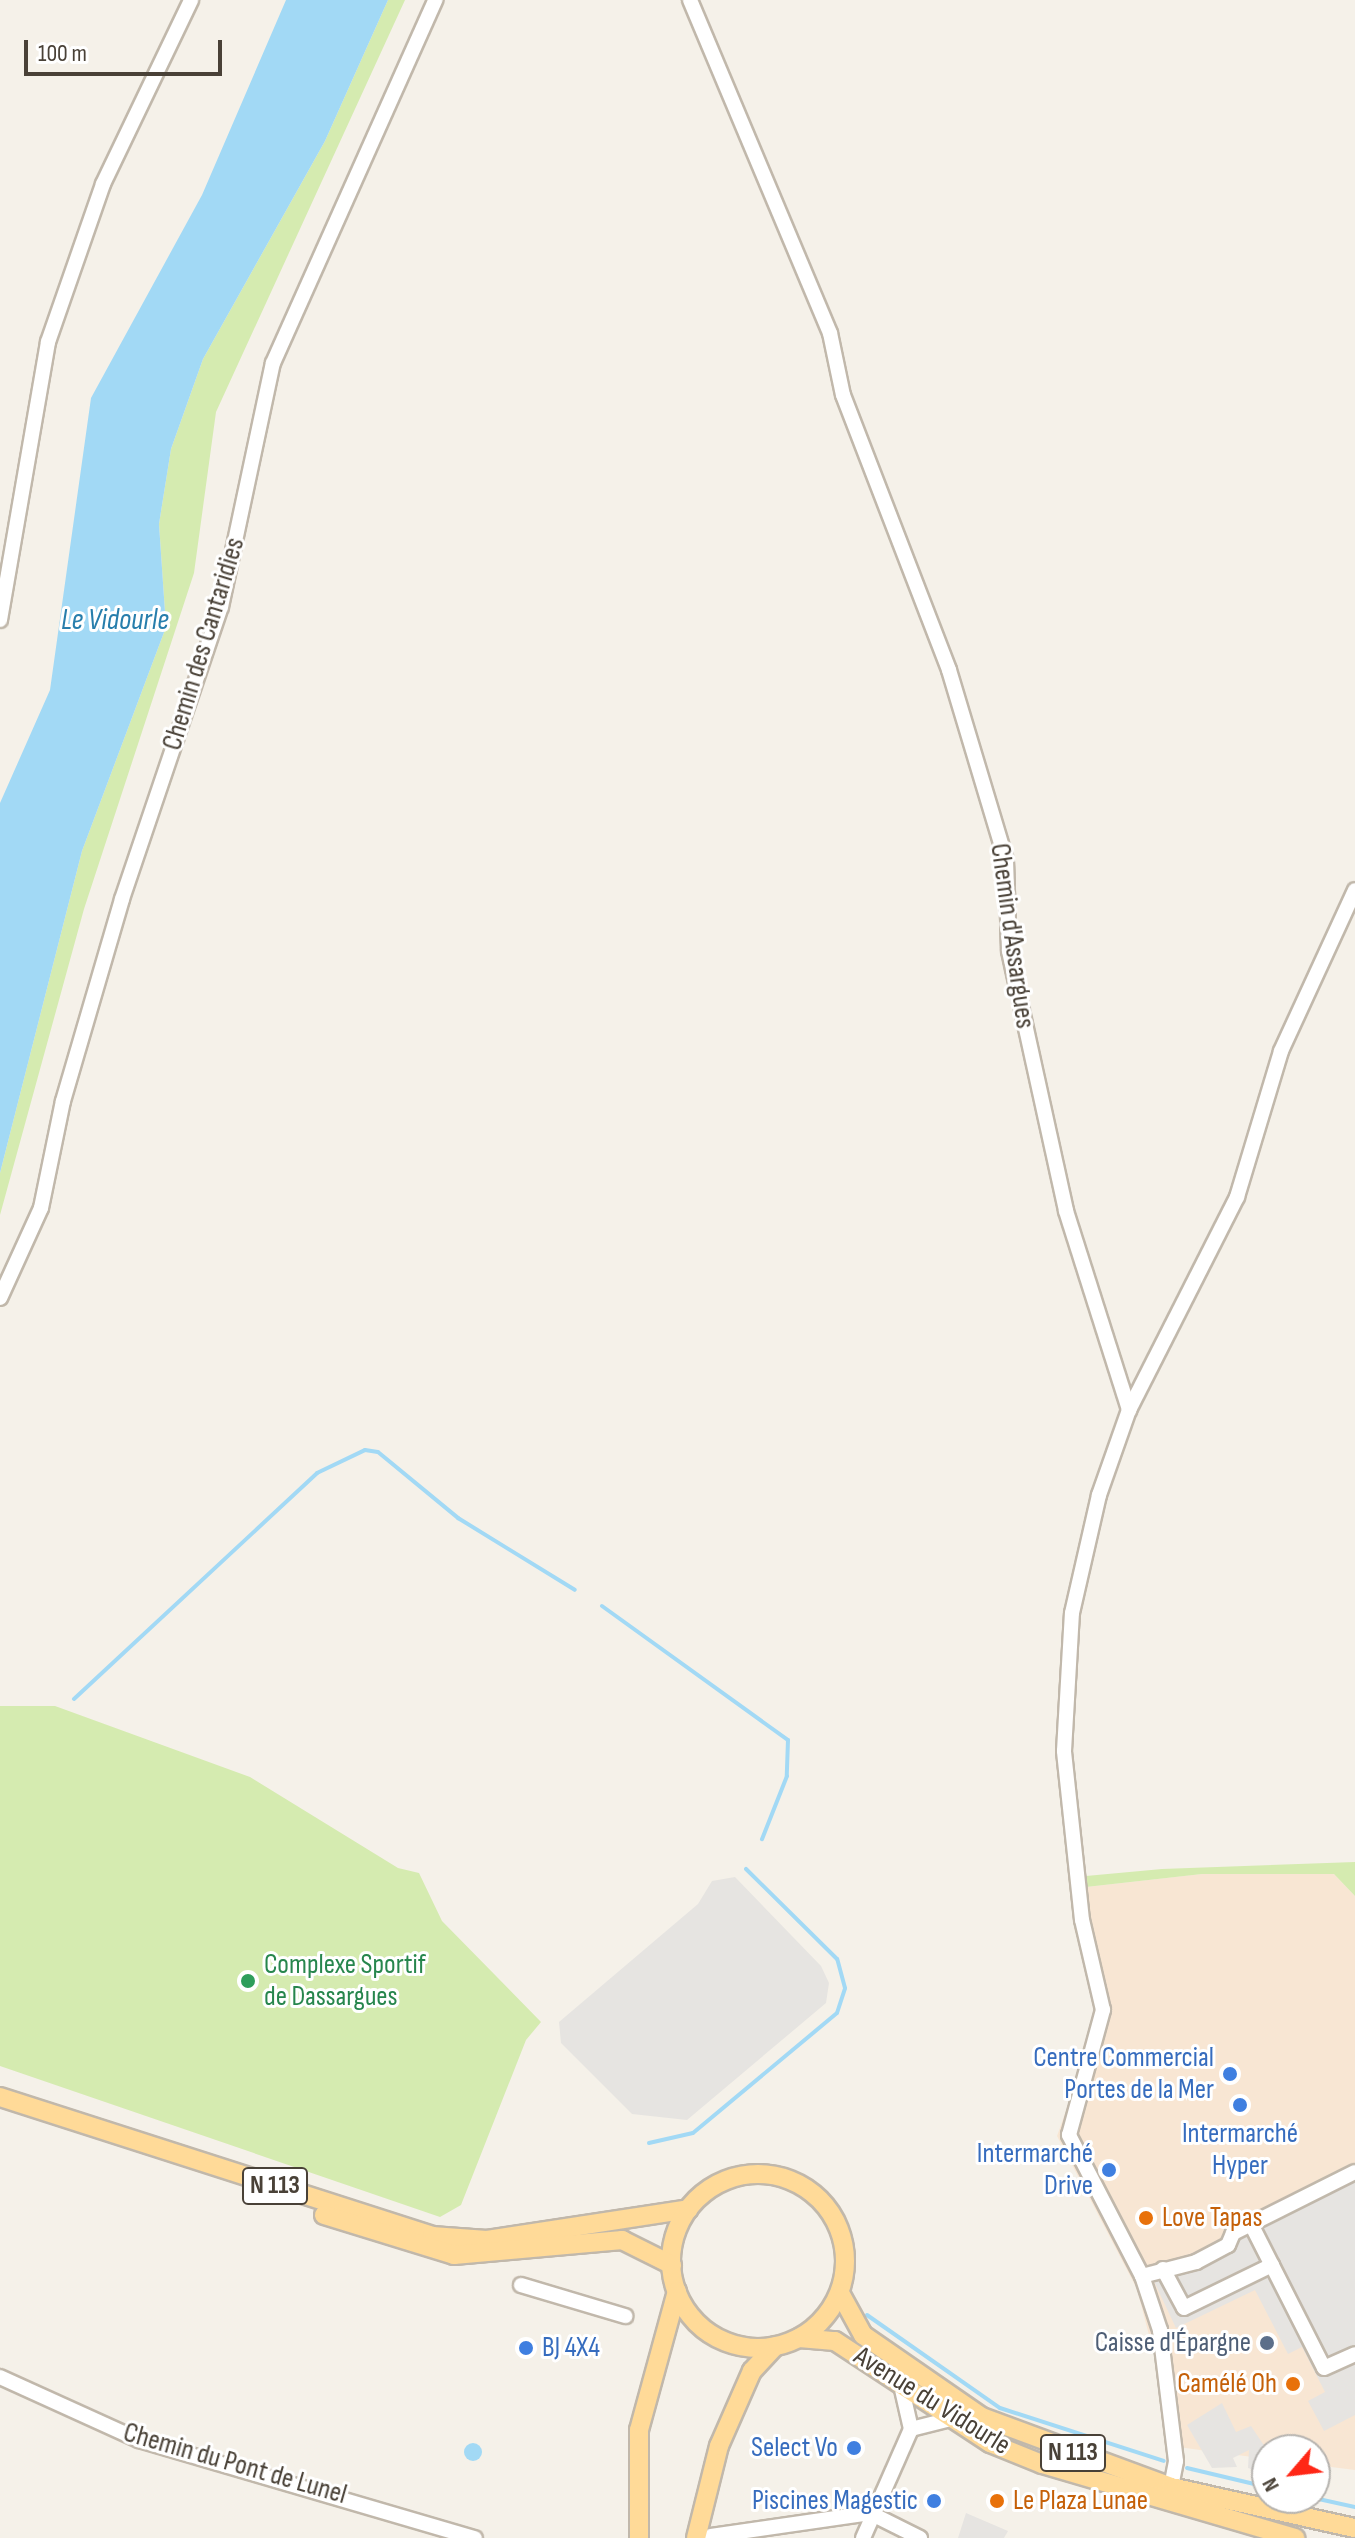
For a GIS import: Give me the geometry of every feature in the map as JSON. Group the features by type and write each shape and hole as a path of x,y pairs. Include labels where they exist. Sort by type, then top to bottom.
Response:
{"main road":[{"name":"N 113","path":"0,2097 426,2250 500,2256 622,2240 672,2265"},
{"name":"N 113","path":"168,2156 456,2240 508,2238 569,2222 652,2220 689,2209"},
{"path":"639,2538 639,2430 677,2291 672,2265 689,2209 735,2177 773,2175 800,2185 823,2203 842,2236 840,2293 799,2338 775,2346 716,2337 677,2291"},
{"name":"Avenue du Vidourle","path":"840,2293 863,2335 982,2417 1171,2487 1355,2528"},
{"name":"Avenue du Vidourle","path":"799,2338 835,2341 951,2419 1042,2464 1246,2533 1295,2538"},
{"path":"704,2537 731,2418 752,2371 775,2346"}],"street":[{"path":"0,620 48,342 103,184 191,0"},
{"name":"Chemin des Cantaridies","path":"0,1298 41,1208 63,1101 122,899 221,607 273,363 435,0"},
{"name":"Chemin d'Assargues","path":"690,0 830,333 843,395 949,670 1006,860 1009,951 1073,1239 1129,1410"},
{"path":"1171,2487 1176,2461 1167,2369 1142,2276 1069,2135 1103,2010 1085,1940 1081,1869 1064,1751 1064,1688 1099,1495 1129,1410 1237,1197 1281,1051 1355,890"},
{"path":"1142,2276 1210,2255 1251,2224 1355,2172"},
{"path":"1251,2224 1324,2368 1355,2354"},
{"path":"1163,2269 1184,2308 1272,2265"},
{"path":"521,2285 625,2316"},
{"name":"Chemin du Pont de Lunel","path":"0,2377 139,2440 475,2538"},
{"path":"863,2538 870,2513 911,2429 901,2385"},
{"path":"911,2429 951,2419"},
{"path":"704,2537 870,2513 920,2538"}],"shaded area":[{"path":"1202,1874 1334,1874 1355,1896 1355,2470 1331,2467 1331,2434 1251,2434 1251,2457 1178,2447 1137,2289 1057,2136 1097,2024 1093,1984 1074,1928 1086,1887"},
{"path":"735,1877 821,1966 829,1983 826,2003 687,2120 632,2114 561,2043 559,2022 698,1904 712,1881"},
{"path":"1355,2172 1355,2415 1324,2431 1308,2401 1325,2392 1302,2347 1288,2354 1255,2290 1176,2328 1150,2273 1196,2262 1233,2233"},
{"path":"1222,2403 1236,2432 1251,2426 1256,2434 1251,2434 1251,2469 1248,2468 1249,2450 1233,2458 1237,2467 1212,2468 1187,2425"},
{"path":"966,2513 1008,2531 1004,2538 958,2538"}],"green space":[{"path":"388,0 405,0 216,412 194,573 84,909 0,1215 0,1173 82,851 166,627 159,524 171,449 203,359 325,141"},
{"name":"Complexe Sportif de Dassargues","path":"0,1706 55,1706 250,1777 398,1868 419,1873 442,1921 541,2022 526,2040 461,2205 440,2217 0,2066"},
{"path":"1355,1862 1355,1896 1334,1874 1202,1874 1086,1887 1086,1876 1162,1869"}],"water":[{"name":"Le Vidourle","path":"286,0 388,0 325,141 203,359 171,449 159,524 166,627 82,851 0,1173 0,803 50,690 91,398 202,195"},
{"path":"473,2443 482,2452 473,2461 464,2452"}],"waterway":[{"path":"74,1699 317,1473 365,1450 378,1452 458,1518 575,1590"},
{"path":"602,1606 788,1740 787,1776 762,1839"},
{"path":"649,2143 693,2133 837,2013 845,1988 837,1959 746,1869"},
{"path":"867,2315 1000,2408 1164,2461"},
{"path":"1187,2468 1251,2483"},
{"path":"1331,2502 1355,2507"}],"place":[{"name":"Complexe Sportif de Dassargues","path":"248,1981"},
{"name":"Centre Commercial Portes de la Mer","path":"1230,2074"},
{"name":"Intermarché Hyper","path":"1240,2105"},
{"name":"Intermarché Drive","path":"1109,2170"},
{"name":"Love Tapas","path":"1146,2218"},
{"name":"Caisse d'Épargne","path":"1267,2343"},
{"name":"BJ 4X4","path":"526,2348"},
{"name":"Camélé Oh","path":"1293,2384"},
{"name":"Select Vo","path":"854,2448"},
{"name":"Piscines Magestic","path":"934,2501"},
{"name":"Le Plaza Lunae","path":"997,2501"}]}
